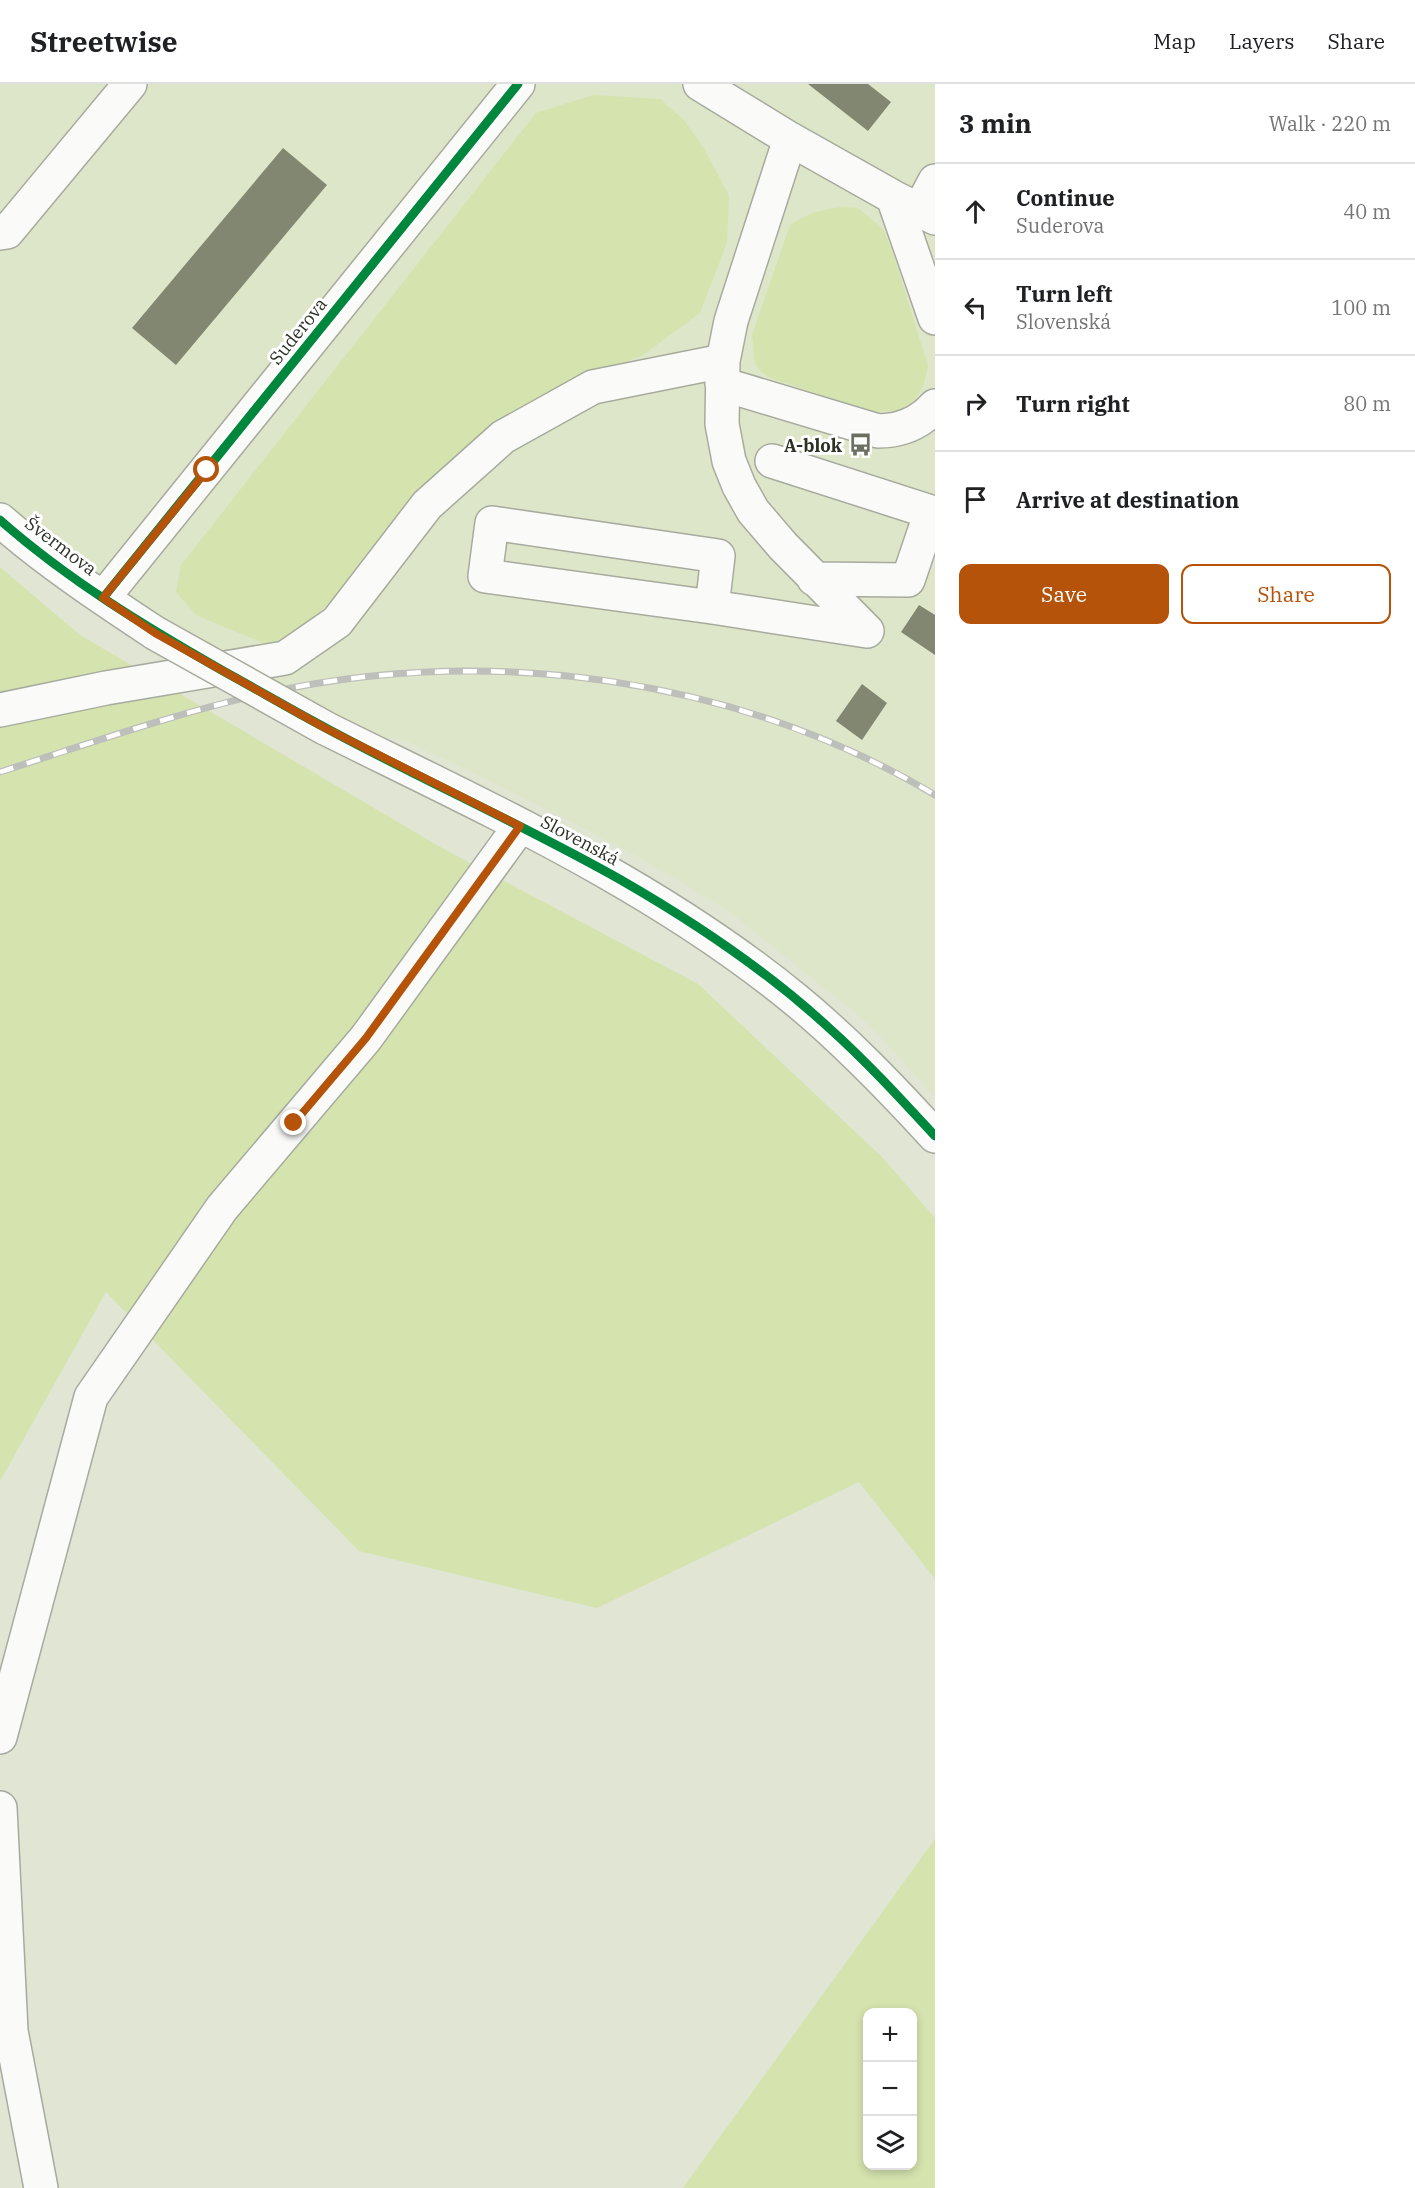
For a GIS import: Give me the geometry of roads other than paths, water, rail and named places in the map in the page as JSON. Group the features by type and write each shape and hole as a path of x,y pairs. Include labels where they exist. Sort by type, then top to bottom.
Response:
{"street":[{"path":"0,233 7,232 130,84"},
{"name":"Suderova","path":"103,598 518,84"},
{"path":"700,84 790,139 916,209"},
{"path":"712,607 718,556 492,523 485,576 712,607 867,632 814,579 753,511 739,486 729,461 722,424 722,373 731,321 790,139"},
{"path":"935,181 916,209 935,318"},
{"path":"0,710 106,688 285,657 337,622 427,505 503,436 593,387 722,373 878,431 903,428 924,416 935,406"},
{"path":"772,461 931,512 908,580 814,579"},
{"name":"Švermova","path":"0,520 23,540 103,598"},
{"name":"Slovenská","path":"103,598 155,633 325,728 520,826 666,907 753,968 828,1027 886,1083 935,1137"},
{"path":"0,1737 91,1397 222,1208 366,1038 520,826"},
{"path":"0,1808 11,2031 41,2188"}],"railway":[{"path":"0,772 165,719 266,693 351,678 437,672 524,673 610,681 695,698 778,722 859,755 935,795"}],"place":[{"name":"A-blok","path":"860,445"}]}
